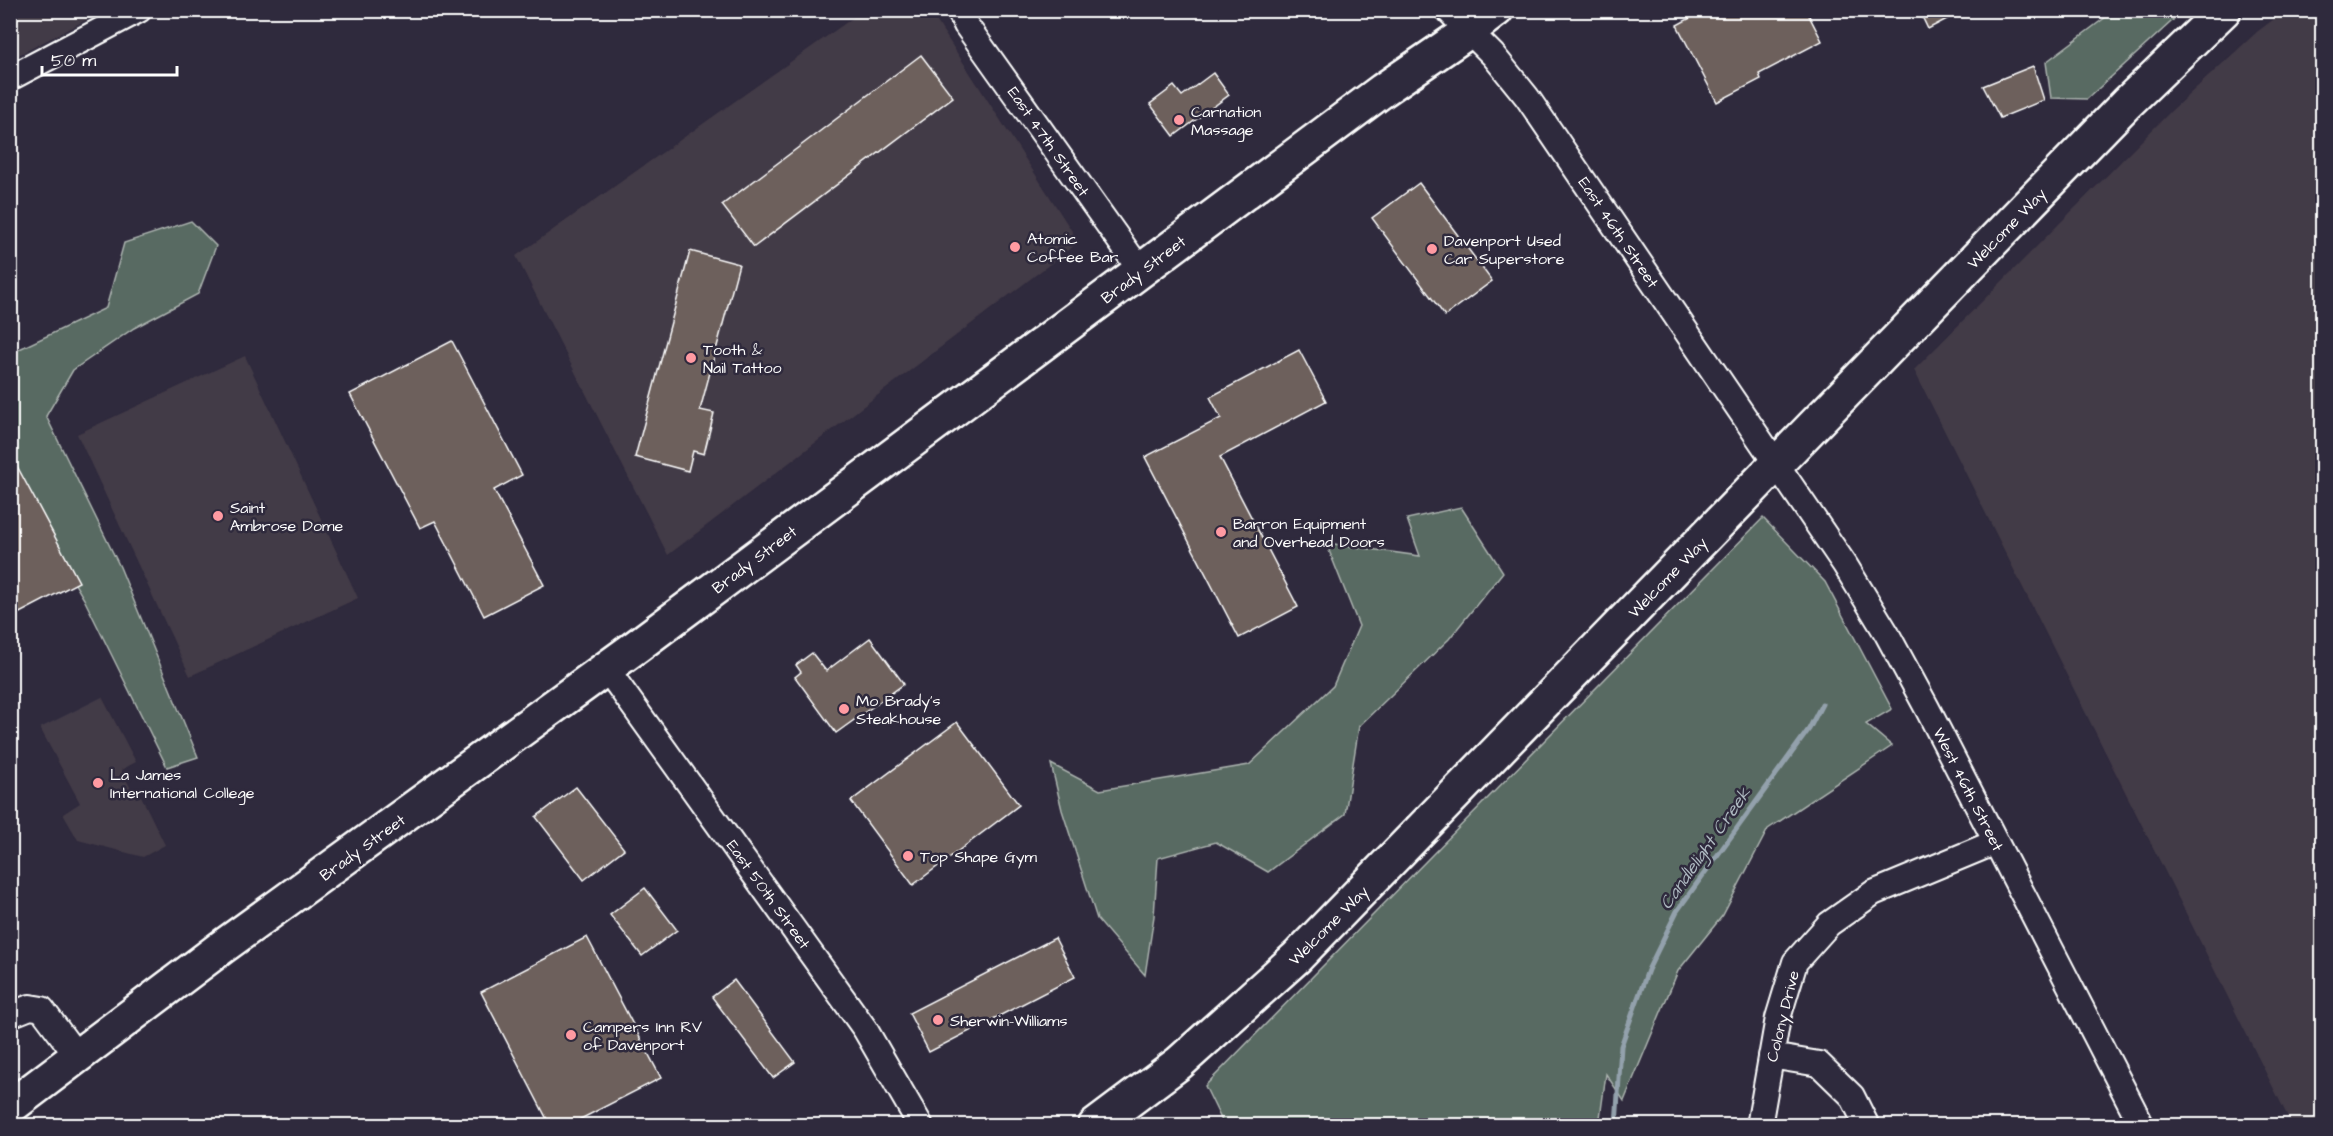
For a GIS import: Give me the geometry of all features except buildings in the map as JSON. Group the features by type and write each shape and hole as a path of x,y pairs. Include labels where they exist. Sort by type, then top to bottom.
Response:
{"highway":[{"name":"Brady Street","path":"10,1107 222,947 606,668 1383,90 1459,21 1496,10"},
{"name":"Welcome Way","path":"1095,1125 1179,1063 1297,957 2127,103 2224,10"}],"street":[{"path":"10,78 140,10"},
{"name":"East 47th Street","path":"959,10 966,25 1141,271"},
{"name":"East 46th Street","path":"1459,21 1493,55 1527,97 1777,464"},
{"name":"West 46th Street","path":"1777,464 1845,565 1928,708 2142,1125"},
{"name":"East 50th Street","path":"606,668 865,1029 921,1125"},
{"name":"Colony Drive","path":"1759,1125 1778,1017 1795,962 1829,924 1873,893 1996,842"},
{"path":"10,1015 30,1007 42,1009 77,1056"},
{"path":"1771,1056 1818,1064 1852,1096 1867,1125"}],"shaded area":[{"path":"11,10 103,10 103,11 11,59"},
{"path":"864,10 930,11 1079,242 668,555 516,256"},
{"path":"2285,11 2322,11 2322,1126 2292,1125 1914,370 2172,110 2258,31"},
{"name":"Saint Ambrose Dome","path":"245,356 358,598 190,676 77,434"},
{"name":"La James International College","path":"102,697 136,762 121,770 136,798 141,796 165,845 143,857 78,840 63,814 80,803 40,728"}],"green space":[{"path":"2114,11 2183,11 2087,99 2051,98 2046,62"},
{"path":"191,221 216,246 198,294 134,328 73,370 46,416 120,567 198,757 167,767 84,599 11,476 11,353 106,308 124,243"},
{"path":"1461,507 1503,572 1449,639 1359,726 1345,814 1268,872 1216,842 1158,858 1154,916 1145,975 1097,919 1062,810 1051,764 1100,790 1249,765 1333,686 1359,626 1326,543 1420,556 1407,519"},
{"path":"1763,518 1825,582 1892,709 1866,724 1892,746 1768,829 1723,915 1678,971 1624,1101 1606,1074 1599,1125 1224,1125 1205,1086"}],"waterway":[{"name":"Candlelight Creek","path":"1616,1126 1621,1046 1648,970 1677,911 1809,729 1822,704"}],"place":[{"name":"Carnation Massage","path":"1179,120"},
{"name":"Atomic Coffee Bar","path":"1015,247"},
{"name":"Davenport Used Car Superstore","path":"1432,249"},
{"name":"Tooth & Nail Tattoo","path":"691,358"},
{"name":"Saint Ambrose Dome","path":"218,516"},
{"name":"Barron Equipment and Overhead Doors","path":"1221,532"},
{"name":"Mo Brady's Steakhouse","path":"844,709"},
{"name":"La James International College","path":"98,783"},
{"name":"Top Shape Gym","path":"908,856"},
{"name":"Sherwin-Williams","path":"938,1020"},
{"name":"Campers Inn RV of Davenport","path":"571,1035"}]}
